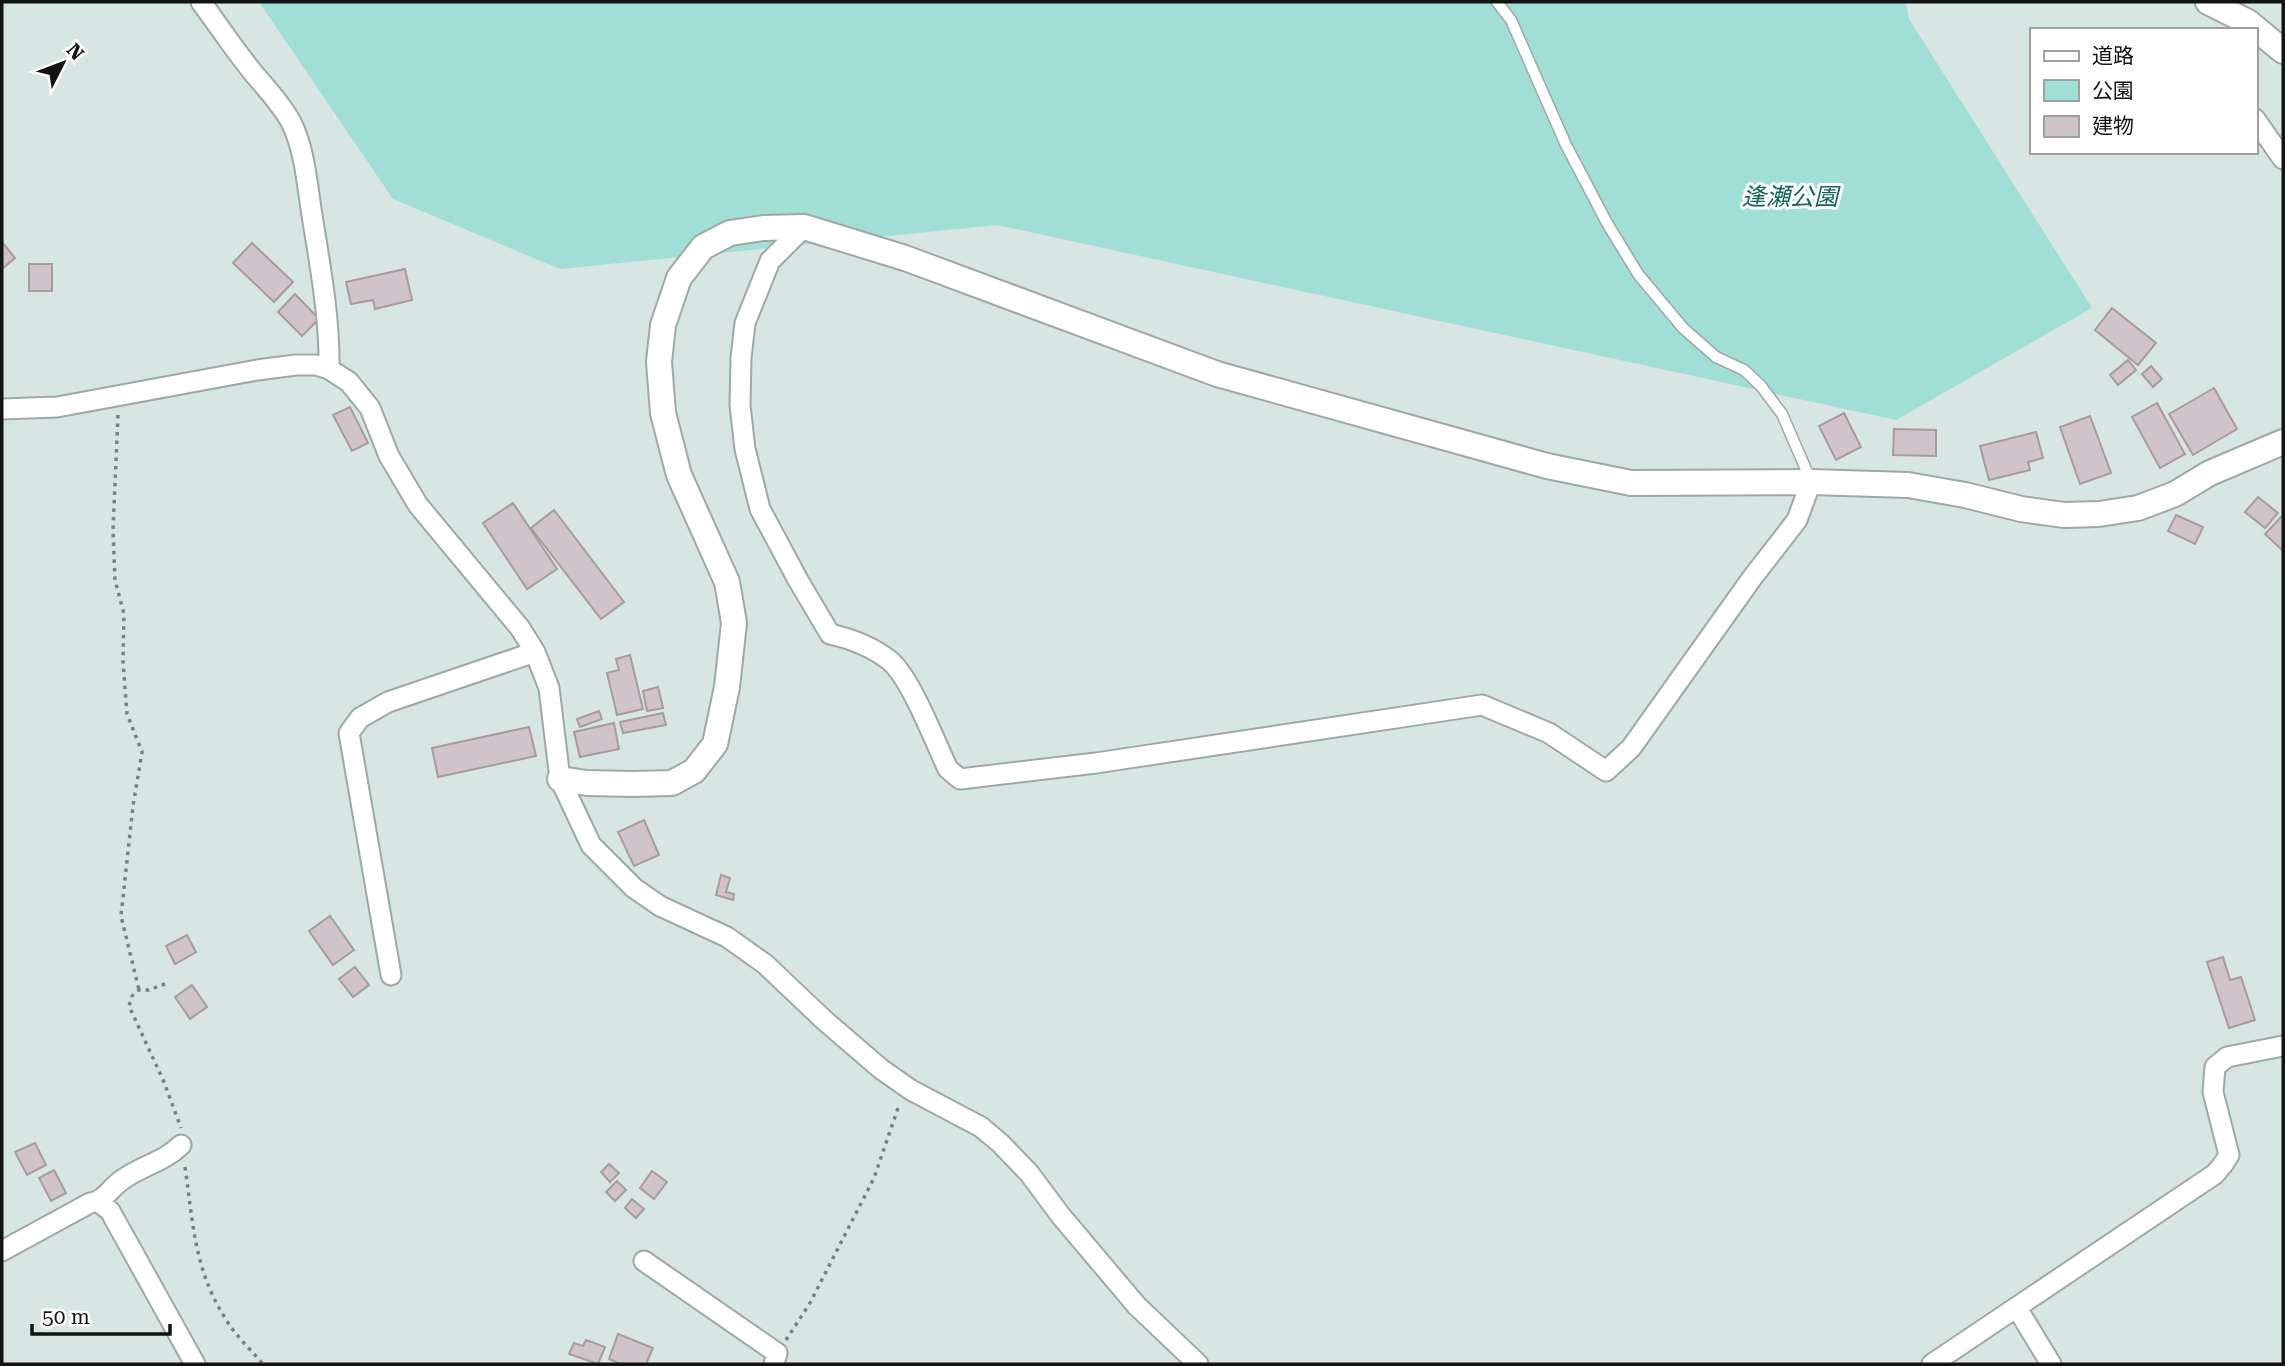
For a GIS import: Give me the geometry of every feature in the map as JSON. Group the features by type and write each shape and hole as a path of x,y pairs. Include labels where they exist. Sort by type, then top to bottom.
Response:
{"street":[{"path":"201,2 255,75 276,97 298,138 323,285 329,369"},
{"path":"2208,2 2255,28"},
{"path":"2257,29 2283,51"},
{"path":"2257,122 2283,159"},
{"path":"804,227 770,261 745,323 740,405 745,449 760,509 830,634 855,639 891,661 907,681 948,769 960,779 1096,763 1482,705 1549,733 1606,771 1631,748 1752,578 1797,520 1811,482"},
{"path":"560,779 633,784 672,783 694,771 715,744 727,687 734,624 727,582 680,475 663,413 659,362 663,325 679,278 703,247 730,233 763,228 804,227 905,258 1217,374 1547,466 1631,483 1811,482 1909,485 2021,509 2064,514 2099,514 2138,508 2175,494 2210,474 2283,442"},
{"path":"2,409 57,407 296,365 316,365 329,369 349,382 363,398 389,456 418,505 432,525 506,610 535,652 549,688 560,779 592,845 634,888 660,906 727,937 765,964 881,1069 911,1090 981,1127 1029,1173 1136,1306 1198,1364"},
{"path":"391,975 349,733 360,718 388,702 535,652"},
{"path":"1932,1364 2215,1174 2228,1155 2213,1092 2215,1067 2227,1057 2283,1046"},
{"path":"2,1251 90,1203 99,1202 121,1180 173,1153 181,1145"},
{"path":"99,1202 110,1211 195,1364"},
{"path":"644,1261 776,1359"},
{"path":"2017,1308 2051,1364"}],"lane":[{"path":"1497,2 1511,20 1572,156 1607,223 1638,274 1683,328 1716,357 1744,370 1761,386 1782,415 1811,482"}],"path":[{"path":"118,395 113,530 115,580 124,614 123,662 127,714 142,752 121,916 139,990"},
{"path":"165,984 149,990 139,990 132,996 129,1006 164,1082 182,1133 181,1145 197,1258 208,1287 226,1320 263,1364"},
{"path":"776,1359 810,1303 874,1178 898,1106 911,1090"}],"green space":[{"name":"逢瀬公園","path":"259,2 1906,2 1909,19 2092,308 1896,420 997,225 560,269 393,199"}],"building":[{"path":"2,242 15,258 2,269"},
{"path":"252,243 293,282 274,302 233,263"},
{"path":"29,264 52,264 52,291 29,291"},
{"path":"405,269 412,300 375,309 373,300 351,304 346,282"},
{"path":"295,294 319,319 302,336 278,312"},
{"path":"2112,308 2156,343 2138,365 2095,330"},
{"path":"2128,360 2136,370 2118,385 2110,375"},
{"path":"2151,366 2162,379 2153,387 2142,374"},
{"path":"2214,388 2237,429 2193,455 2169,414"},
{"path":"2157,403 2185,454 2160,468 2132,417"},
{"path":"350,407 368,443 352,451 333,415"},
{"path":"1844,413 1861,447 1836,460 1819,426"},
{"path":"2090,416 2111,473 2080,484 2060,427"},
{"path":"1894,429 1936,430 1936,456 1893,455"},
{"path":"2036,432 2043,458 2028,462 2030,470 1989,480 1980,446"},
{"path":"2258,497 2278,513 2265,528 2245,512"},
{"path":"513,503 557,569 527,589 483,523"},
{"path":"554,510 624,602 601,619 531,528"},
{"path":"2176,515 2203,527 2195,544 2168,531"},
{"path":"2283,515 2283,551 2265,534"},
{"path":"630,655 643,709 617,715 607,673 619,670 616,659"},
{"path":"658,687 663,708 647,711 643,691"},
{"path":"599,711 602,719 580,727 577,719"},
{"path":"663,713 666,725 623,733 620,722"},
{"path":"614,723 619,749 580,757 574,732"},
{"path":"529,727 536,756 438,777 432,748"},
{"path":"644,820 659,855 634,866 618,832"},
{"path":"721,875 730,878 726,892 734,894 733,900 716,895"},
{"path":"330,916 354,950 333,965 309,931"},
{"path":"187,935 196,952 175,964 166,946"},
{"path":"2223,957 2230,980 2241,977 2255,1020 2229,1028 2207,962"},
{"path":"355,967 369,985 353,997 339,979"},
{"path":"192,985 207,1007 190,1019 175,997"},
{"path":"35,1143 46,1165 27,1175 15,1152"},
{"path":"609,1164 619,1173 610,1182 601,1172"},
{"path":"54,1170 66,1193 51,1201 39,1178"},
{"path":"652,1171 667,1182 654,1199 640,1188"},
{"path":"617,1181 626,1190 615,1201 606,1192"},
{"path":"632,1199 644,1209 636,1218 625,1208"},
{"path":"618,1334 653,1348 646,1364 621,1364 609,1359"},
{"path":"586,1340 605,1347 598,1364 569,1354 574,1343 583,1346"}]}
